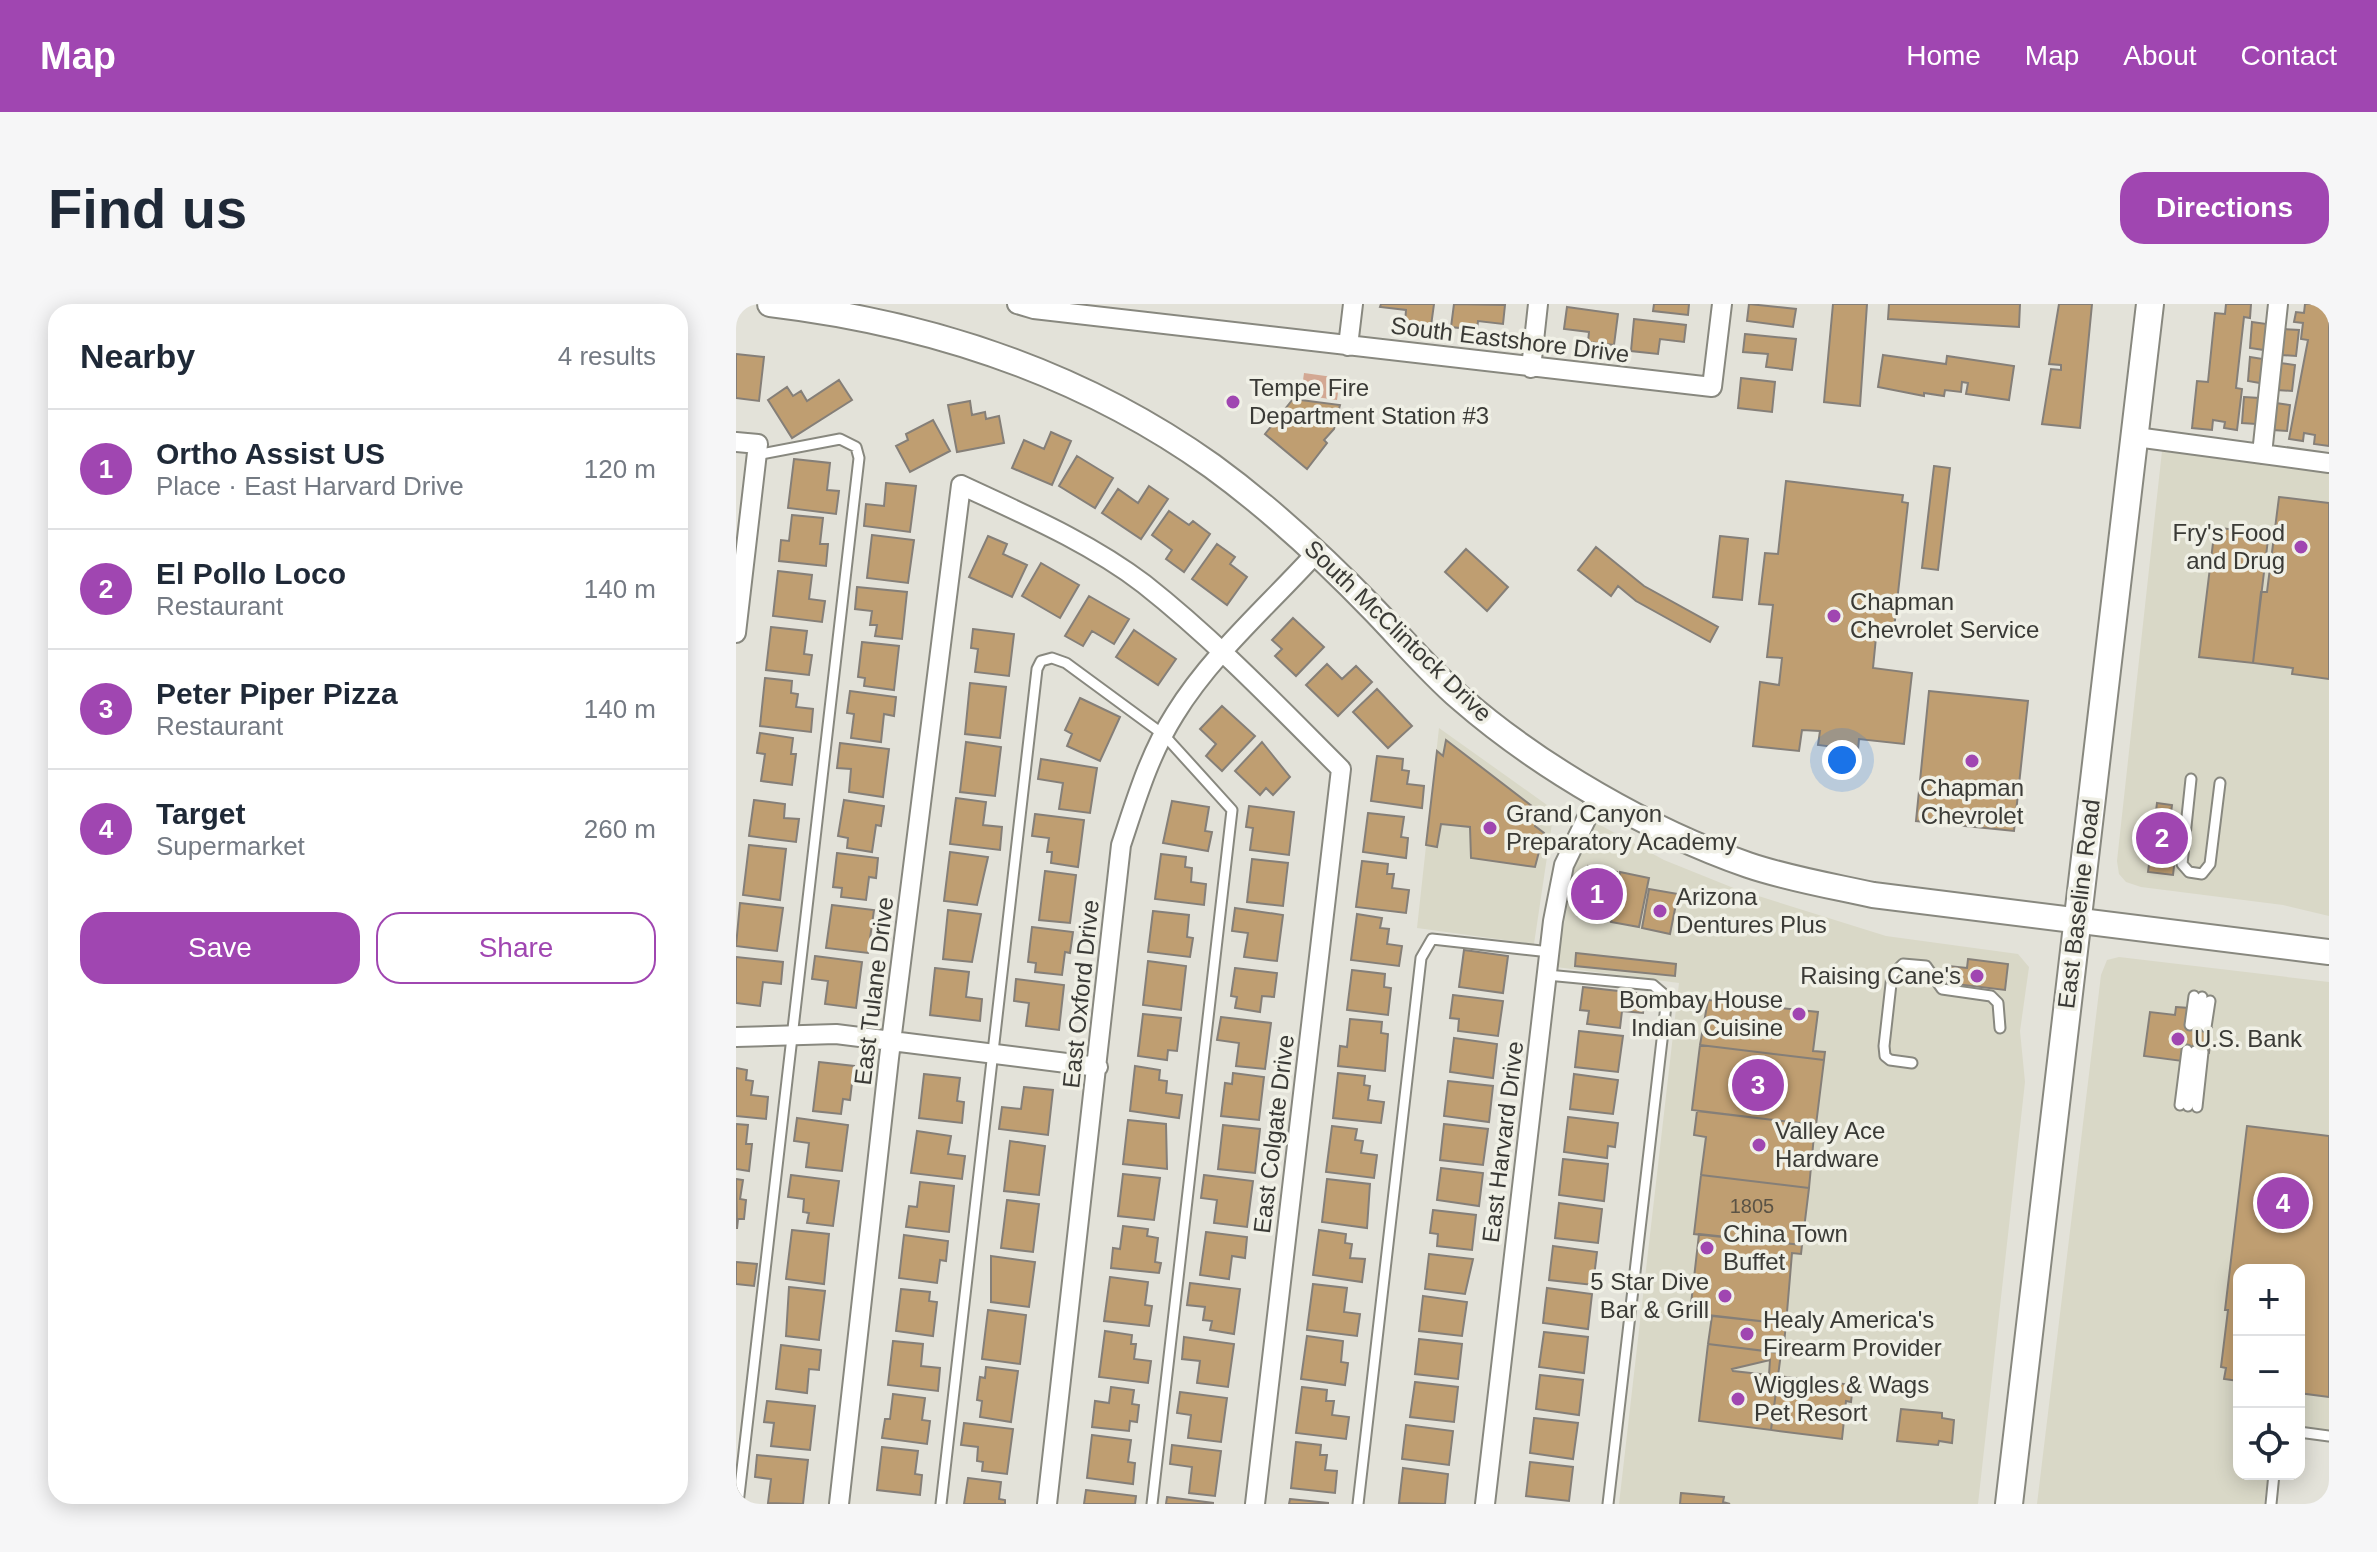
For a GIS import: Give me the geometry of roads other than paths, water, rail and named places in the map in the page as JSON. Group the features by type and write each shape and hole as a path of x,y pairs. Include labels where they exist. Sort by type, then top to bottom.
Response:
{"main road":[{"name":"South McClintock Drive","path":"770,304 851,315 930,332 1011,359 1077,387 1210,465 1317,552 1459,697 1548,763 1696,844 1752,867 1873,895 2329,952"},
{"name":"East Baseline Road","path":"2009,1504 2150,304"}],"street":[{"name":"South Eastshore Drive","path":"1017,304 1174,316 1348,346 1712,387 1722,304"},
{"path":"1348,346 1353,304"},
{"path":"1531,368 1538,304"},
{"path":"2262,454 2278,304"},
{"path":"2136,437 2329,463"},
{"path":"736,442 757,450 736,633"},
{"name":"East Tulane Drive","path":"839,1504 891,1039 961,485 1066,535 1142,583 1224,652"},
{"name":"East Oxford Drive","path":"1047,1504 1121,845 1143,775 1176,712 1224,652 1317,552"},
{"name":"East Colgate Drive","path":"1224,652 1341,769 1255,1504"},
{"name":"East Harvard Drive","path":"1485,1504 1550,952 1564,865 1599,793"},
{"path":"736,1037 794,1033 891,1039 1098,1067"}],"lane":[{"path":"738,1504 859,458 856,447 840,439 757,450"},
{"path":"941,1504 1037,669 1041,661 1052,658 1066,663 1164,735 1232,810 1152,1504"},
{"path":"2191,779 2182,864 2195,874 2207,871 2210,864 2220,783"},
{"path":"1358,1504 1421,958 1432,939 1550,952"},
{"path":"1912,1063 1890,1060 1885,1056 1884,1046 1892,975 1903,964 1926,966 1942,989 1991,996 1998,1003 2000,1028"},
{"path":"1547,975 1653,985 1667,997 1608,1504"},
{"path":"2202,998 2198,1026 2202,998"},
{"path":"2195,1051 2188,1106 2195,1051"},
{"path":"2305,1433 2329,1436"},
{"path":"2271,1504 2273,1480"}],"place":[{"name":"Tempe Fire Department Station #3","path":"1233,402"},
{"name":"Fry's Food and Drug","path":"2301,547"},
{"name":"Chapman Chevrolet Service","path":"1834,616"},
{"name":"Chapman Chevrolet","path":"1972,761"},
{"name":"Grand Canyon Preparatory Academy","path":"1490,828"},
{"name":"El Pollo Loco","path":"2162,838"},
{"name":"Ortho Assist US","path":"1597,894"},
{"name":"Arizona Dentures Plus","path":"1660,911"},
{"name":"Raising Cane's","path":"1977,976"},
{"name":"Bombay House Indian Cuisine","path":"1799,1014"},
{"name":"U.S. Bank","path":"2178,1039"},
{"name":"Peter Piper Pizza","path":"1758,1085"},
{"name":"Valley Ace Hardware","path":"1759,1145"},
{"name":"Target","path":"2283,1203"},
{"name":"China Town Buffet","path":"1707,1248"},
{"name":"5 Star Dive Bar & Grill","path":"1725,1296"},
{"name":"Healy America's Firearm Provider","path":"1747,1334"},
{"name":"Wiggles & Wags Pet Resort","path":"1738,1399"}]}
